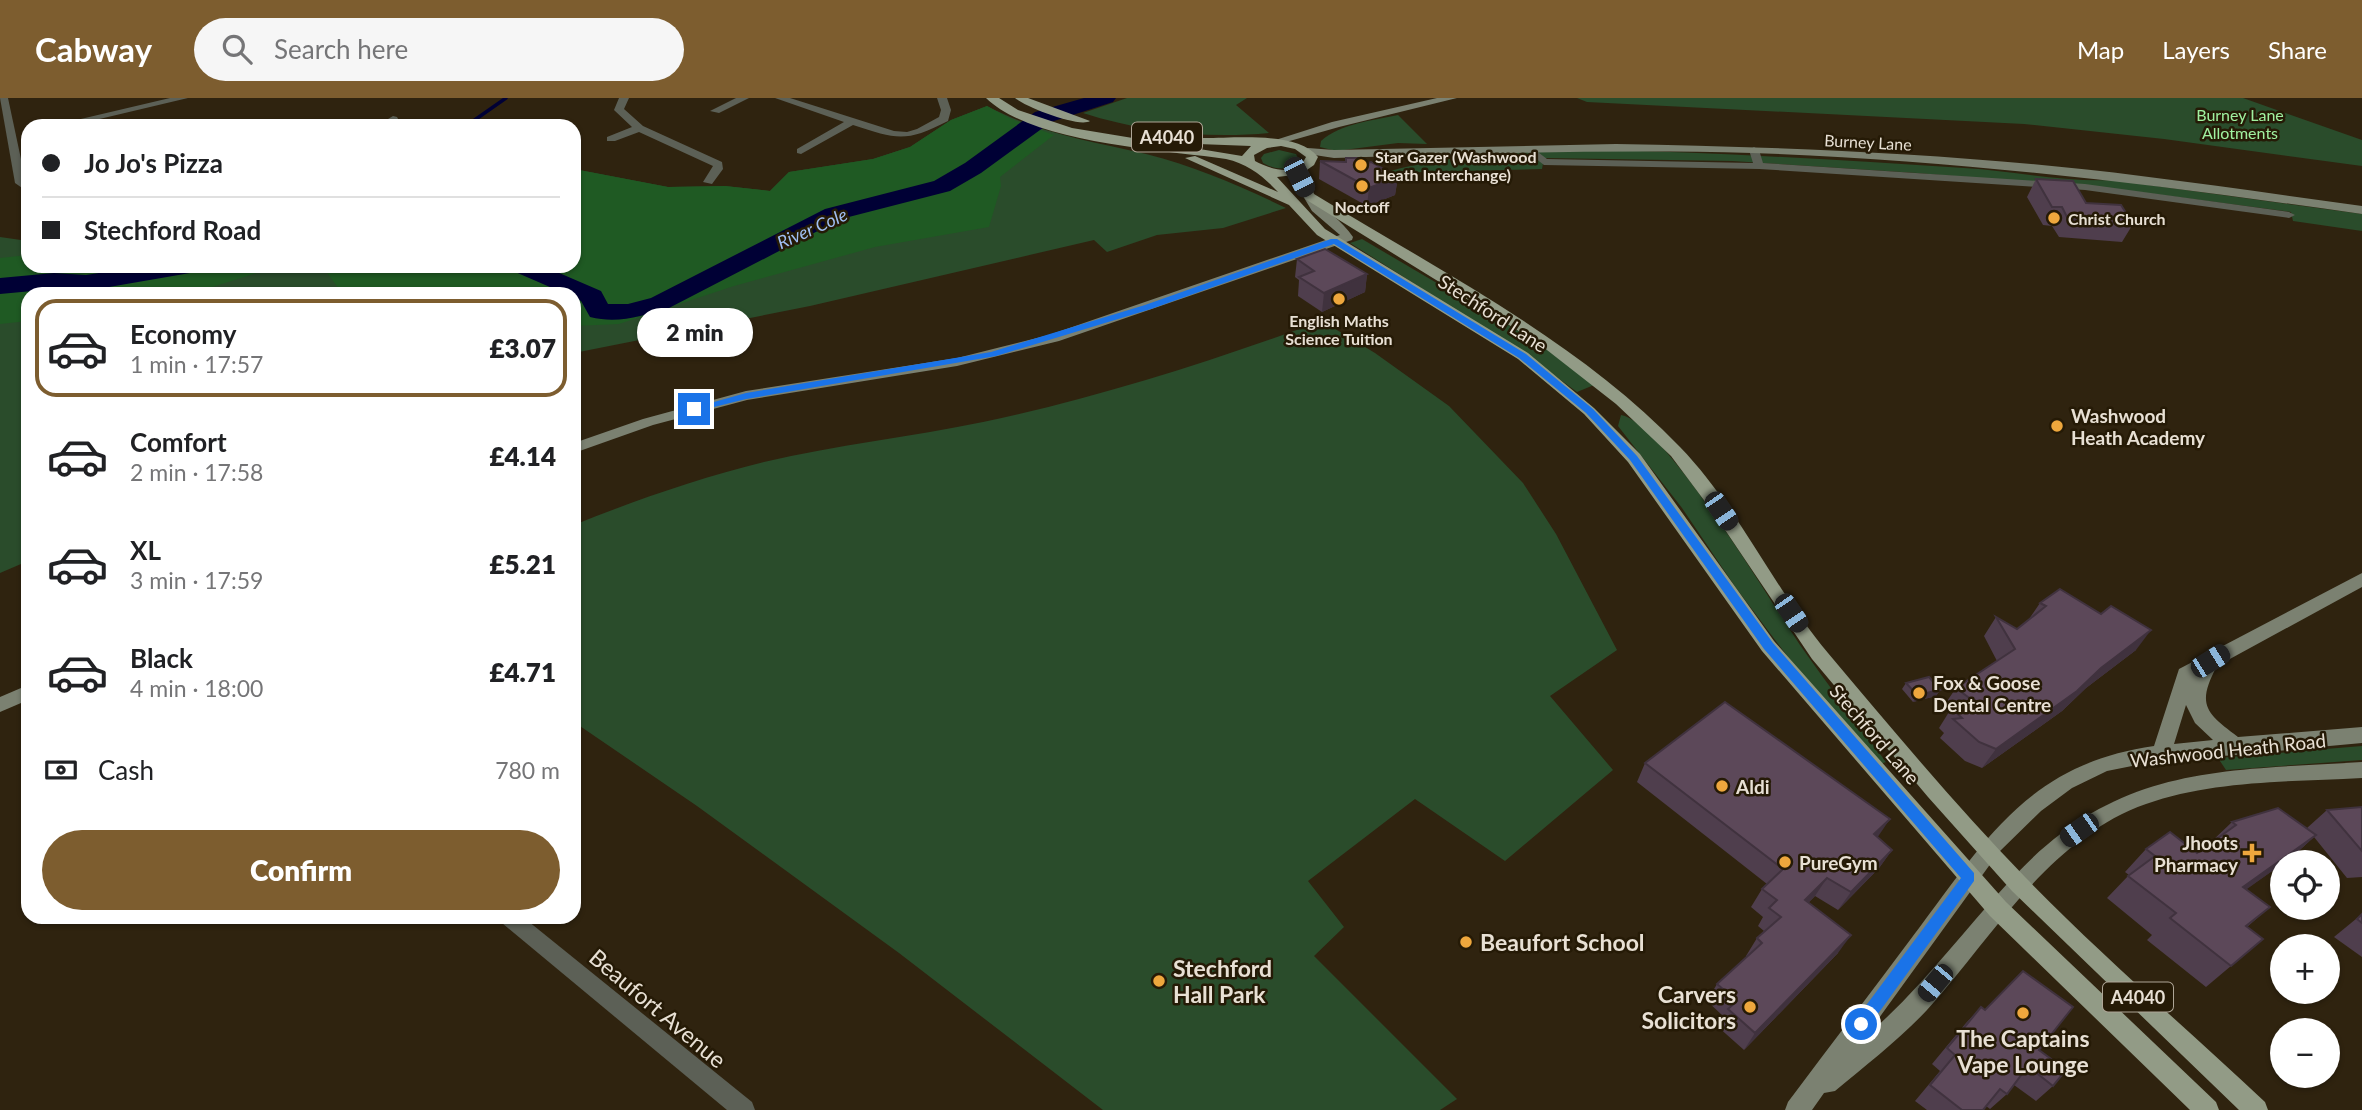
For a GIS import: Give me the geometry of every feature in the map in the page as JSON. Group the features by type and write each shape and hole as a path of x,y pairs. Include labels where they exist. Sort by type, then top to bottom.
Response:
{"main road":[{"name":"A4040","path":"991,98 1055,127 1147,146 1219,155 1249,162"},
{"name":"A4040","path":"1020,98 1069,118 1174,138 1270,143"},
{"path":"1249,162 1248,154 1251,150 1270,143 1325,127 1452,98"},
{"path":"581,446 648,422 746,396 957,362 1005,351 1148,307 1334,241 1347,235 1313,205 1298,171 1325,127"},
{"path":"1270,143 1306,154"},
{"path":"1147,146 1196,159 1291,203"},
{"name":"Burney Lane","path":"1306,154 1663,146 1755,150 2030,168 2362,209"},
{"name":"Stechford Lane","path":"1249,162 1273,178 1309,222 1334,241 1522,356 1589,411 1634,458 1768,646 1998,909"},
{"path":"1261,170 1276,173 1298,171"},
{"name":"Stechford Lane","path":"1308,196 1543,340 1621,401 1676,452 1721,511 1818,654 2020,886"},
{"path":"1589,411 1621,401"},
{"path":"2161,753 2171,730 2176,700 2186,674 2362,579"},
{"path":"2210,661 2198,682 2193,701 2199,716 2234,745"},
{"path":"0,705 21,695"},
{"name":"Washwood Heath Road","path":"1799,1108 1970,877 1987,850 2046,796 2084,772 2161,753 2362,735"},
{"name":"Washwood Heath Road","path":"1799,1108 1919,1002 1998,909 2059,845 2100,816 2138,798 2204,784 2362,770"},
{"name":"A4040","path":"2020,886 2256,1110"},
{"name":"A4040","path":"1998,909 2207,1110"}],"street":[{"path":"3,98 21,184"},
{"path":"88,119 183,98"},
{"path":"624,98 619,110 639,128 718,164 718,169 708,182"},
{"path":"715,111 744,98"},
{"path":"780,98 893,134 907,135 944,119 946,110 942,98"},
{"path":"801,151 852,121"},
{"path":"611,139 639,128"},
{"path":"1530,149 1544,162 1759,166 1931,175 2085,187 2289,215"},
{"path":"1755,150 1759,166"},
{"path":"1921,161 1931,175"},
{"path":"2216,190 2216,205"},
{"name":"Beaufort Avenue","path":"518,924 744,1110"}],"green space":[{"path":"1127,98 1247,98 1236,105 1269,133 1222,135 1175,132 1128,125 1083,113"},
{"name":"Burney Lane Allotments","path":"1577,98 2243,98 2362,140 2362,166 2164,139 2024,124 1587,102"},
{"path":"987,106 1045,130 1183,165 1234,184 1286,208 1223,228 1157,235 1107,252 1094,240 810,306 581,352 581,287 21,287 21,564 0,573 0,237 21,240 21,273 581,273 581,170 668,187 725,186 770,191 789,172 873,159 910,147 951,120"},
{"path":"987,106 1011,119 1054,135 1000,177 1001,186 989,227 875,247 734,286 619,324 581,326 581,287 338,287 327,273 581,273 581,170 668,187 725,186 770,191 789,172 873,159 910,147 951,120"},
{"path":"1398,115 1427,144 1398,143 1336,151 1320,147 1321,141 1338,130"},
{"path":"1279,150 1296,154 1300,162 1282,169 1263,163 1261,158 1264,154"},
{"path":"1591,150 1824,159 2112,180 2362,214 2362,231 2293,221 2291,212 2116,189 1732,161 1544,158 1542,169 1383,173 1460,157"},
{"path":"1362,239 1537,342 1594,385 1577,392 1524,353 1350,243"},
{"path":"21,256 21,273 257,273 212,287 21,287 21,322 0,324 0,258"},
{"name":"Stechford Hall Park","path":"1322,321 1375,353 1449,406 1523,483 1556,534 1617,650 1550,696 1613,770 1505,861 1415,799 1308,881 1344,927 1314,956 1457,1099 1440,1110 1103,1110 899,953 697,806 581,727 581,522 668,490 764,462 983,422 1069,402 1239,350"},
{"path":"1621,415 1640,425 1689,480 1800,645 1886,762 1878,765 1788,657 1736,588 1682,508 1618,426"},
{"path":"2362,746 2362,760 2226,770 2218,758"}],"building":[{"path":"1346,158 1359,158 1362,165 1371,162 1398,177 1369,188 1320,161 1346,162"},
{"path":"2036,179 2073,181 2086,203 2121,205 2133,224 2068,219 2062,207 2052,207"},
{"path":"1325,249 1367,274 1324,293 1299,277 1314,271 1297,259"},
{"path":"2060,589 2101,614 2111,606 2151,630 2101,668 2077,691 1996,749 1979,742 1953,719 1962,718 1952,709 1972,700 1956,688 2015,649 1996,617 2017,629 2046,606 2040,603"},
{"path":"1929,677 1940,690 1917,695 1906,683"},
{"path":"1725,702 1890,819 1874,834 1892,850 1851,892 1827,878 1805,900 1851,935 1755,1033 1728,1009 1737,1001 1717,984 1762,943 1757,938 1781,917 1769,908 1777,900 1762,889 1783,869 1645,763"},
{"path":"2362,807 2362,851 2327,810"},
{"path":"2278,808 2316,835 2295,850 2270,850 2270,868 2243,887 2270,907 2246,926 2263,939 2231,966 2170,918 2176,913 2128,876 2155,856 2146,849 2170,832 2197,853 2236,825 2232,822"},
{"path":"2023,971 2073,1007 2039,1050 2066,1070 2053,1086 2028,1066 2007,1094 2000,1089 1983,1110 1962,1110 1930,1085 1955,1055 1947,1048 1981,1007 1985,1010"}],"waterway":[{"path":"476,119 506,98"},
{"name":"River Cole","path":"581,291 592,296 599,311 629,312 660,303 833,214 942,186 973,168 1043,117 1106,98"},
{"name":"River Cole","path":"0,286 54,281 86,283 147,273"},
{"name":"River Cole","path":"538,273 571,287"}],"place":[{"name":"Star Gazer (Washwood Heath Interchange)","path":"1361,165"},
{"name":"Noctoff","path":"1362,186"},
{"name":"Christ Church","path":"2054,218"},
{"name":"English Maths Science Tuition","path":"1339,299"},
{"name":"Washwood Heath Academy","path":"2057,426"},
{"name":"Fox & Goose Dental Centre","path":"1919,693"},
{"name":"Aldi","path":"1722,786"},
{"name":"Jhoots Pharmacy","path":"2252,853"},
{"name":"PureGym","path":"1785,862"},
{"name":"Beaufort School","path":"1466,942"},
{"name":"Stechford Hall Park","path":"1159,981"},
{"name":"Carvers Solicitors","path":"1750,1007"},
{"name":"The Captains Vape Lounge","path":"2023,1013"}],"route":[{"path":"694,409 746,396 993,354 1054,338 1148,307 1334,241 1355,252 1522,356 1589,411 1634,458 1768,646 1970,877 1861,1024"}]}
